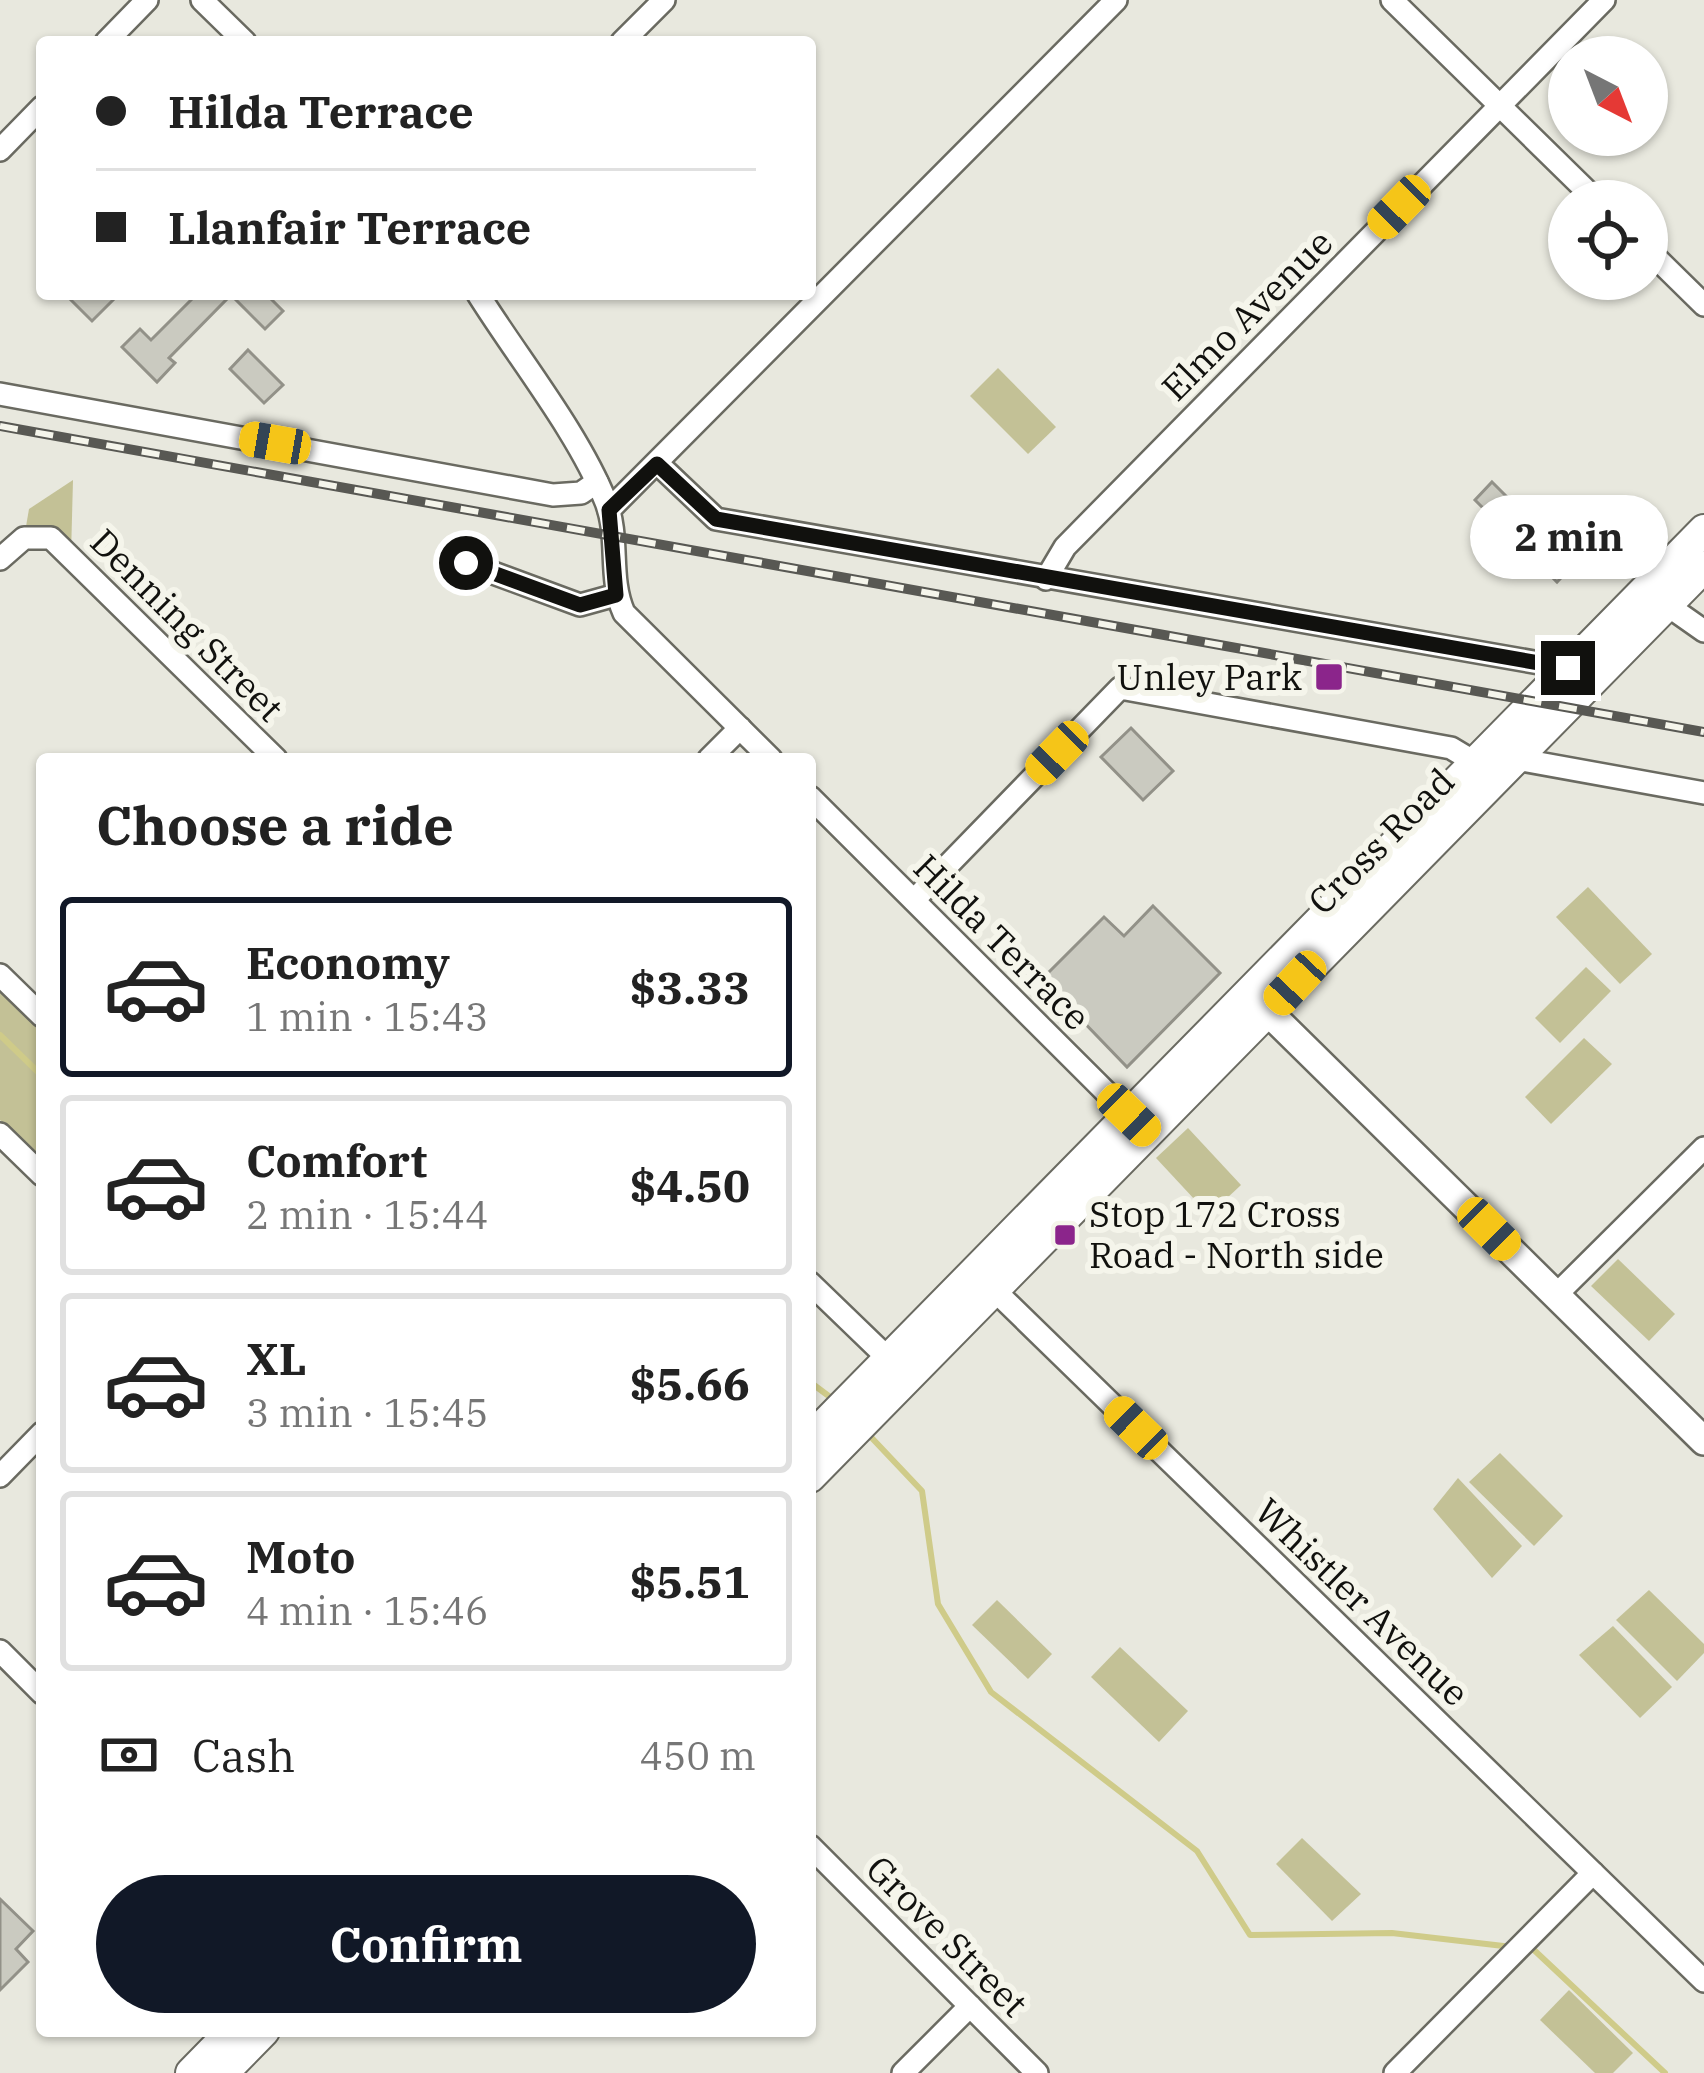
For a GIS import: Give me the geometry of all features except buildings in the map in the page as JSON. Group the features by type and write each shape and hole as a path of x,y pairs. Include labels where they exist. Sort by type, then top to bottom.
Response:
{"highway":[{"name":"Cross Road","path":"816,1468 851,1417 1258,1002 1476,763 1704,530"},
{"name":"Cross Road","path":"1258,1002 1516,759 1704,567"},
{"name":"Cross Road","path":"816,1436 851,1417"},
{"path":"191,2073 226,2037"},
{"path":"223,2073 258,2037"}],"main road":[{"path":"1258,1002 1704,1442"}],"street":[{"path":"112,36 147,0"},
{"path":"202,0 239,36"},
{"path":"628,36 664,0"},
{"path":"609,510 1117,0"},
{"path":"1392,0 1576,180"},
{"name":"Elmo Avenue","path":"1046,579 1065,547 1604,0"},
{"path":"0,150 36,113"},
{"path":"1668,270 1704,305"},
{"path":"482,300 597,482 609,510 616,595 636,626 765,753"},
{"path":"0,394 553,495 581,493 597,482"},
{"path":"657,464 716,519 1568,668"},
{"name":"Denning Street","path":"0,559 24,538 51,538 270,753"},
{"path":"447,562 466,563 580,605 616,595"},
{"path":"1667,604 1704,631"},
{"path":"914,900 1120,688 1451,748 1476,763"},
{"path":"715,753 740,728"},
{"path":"1516,759 1704,793"},
{"name":"Hilda Terrace","path":"816,803 1138,1124"},
{"path":"0,975 36,1010"},
{"path":"0,1134 36,1169"},
{"path":"1556,1295 1704,1148"},
{"name":"Whistler Avenue","path":"984,1280 1704,1981"},
{"path":"816,1289 898,1369"},
{"path":"0,1477 36,1439"},
{"path":"0,1652 36,1687"},
{"name":"Grove Street","path":"816,1852 1037,2073"},
{"path":"1395,2073 1593,1874"},
{"path":"903,2073 970,2006"}],"shaded area":[{"path":"998,368 1056,427 1028,454 970,396"},
{"path":"73,480 71,555 24,538 29,509"},
{"path":"1588,887 1652,954 1620,984 1556,917"},
{"path":"1586,967 1611,991 1560,1043 1535,1018"},
{"path":"0,985 36,1021 36,1156 0,1120"},
{"path":"1584,1038 1612,1064 1551,1124 1525,1097"},
{"path":"1188,1128 1241,1185 1209,1215 1156,1158"},
{"path":"1618,1259 1675,1314 1649,1341 1591,1286"},
{"path":"1500,1453 1563,1516 1534,1546 1469,1482"},
{"path":"1458,1478 1522,1546 1492,1578 1433,1509"},
{"path":"1649,1590 1704,1644 1704,1653 1677,1681 1616,1620"},
{"path":"997,1600 1052,1654 1028,1679 972,1625"},
{"path":"1613,1626 1672,1687 1640,1718 1579,1655"},
{"path":"1120,1647 1188,1711 1159,1742 1091,1677"},
{"path":"1302,1838 1361,1894 1332,1921 1276,1864"},
{"path":"1569,1990 1633,2053 1613,2073 1595,2073 1540,2020"}],"waterway":[{"path":"0,1035 36,1070"},
{"path":"816,1386 834,1400"},
{"path":"869,1435 922,1491 938,1604 991,1692 1197,1851 1250,1935 1392,1933 1512,1947"},
{"path":"1525,1949 1534,1950 1665,2073"}],"railway":[{"path":"0,426 1704,732"}],"place":[{"name":"Unley Park","path":"1329,677"},
{"name":"Stop 172 Cross Road - North side","path":"1065,1235"}],"route":[{"path":"466,563 580,605 616,595 609,510 657,464 716,519 1568,668"}]}
